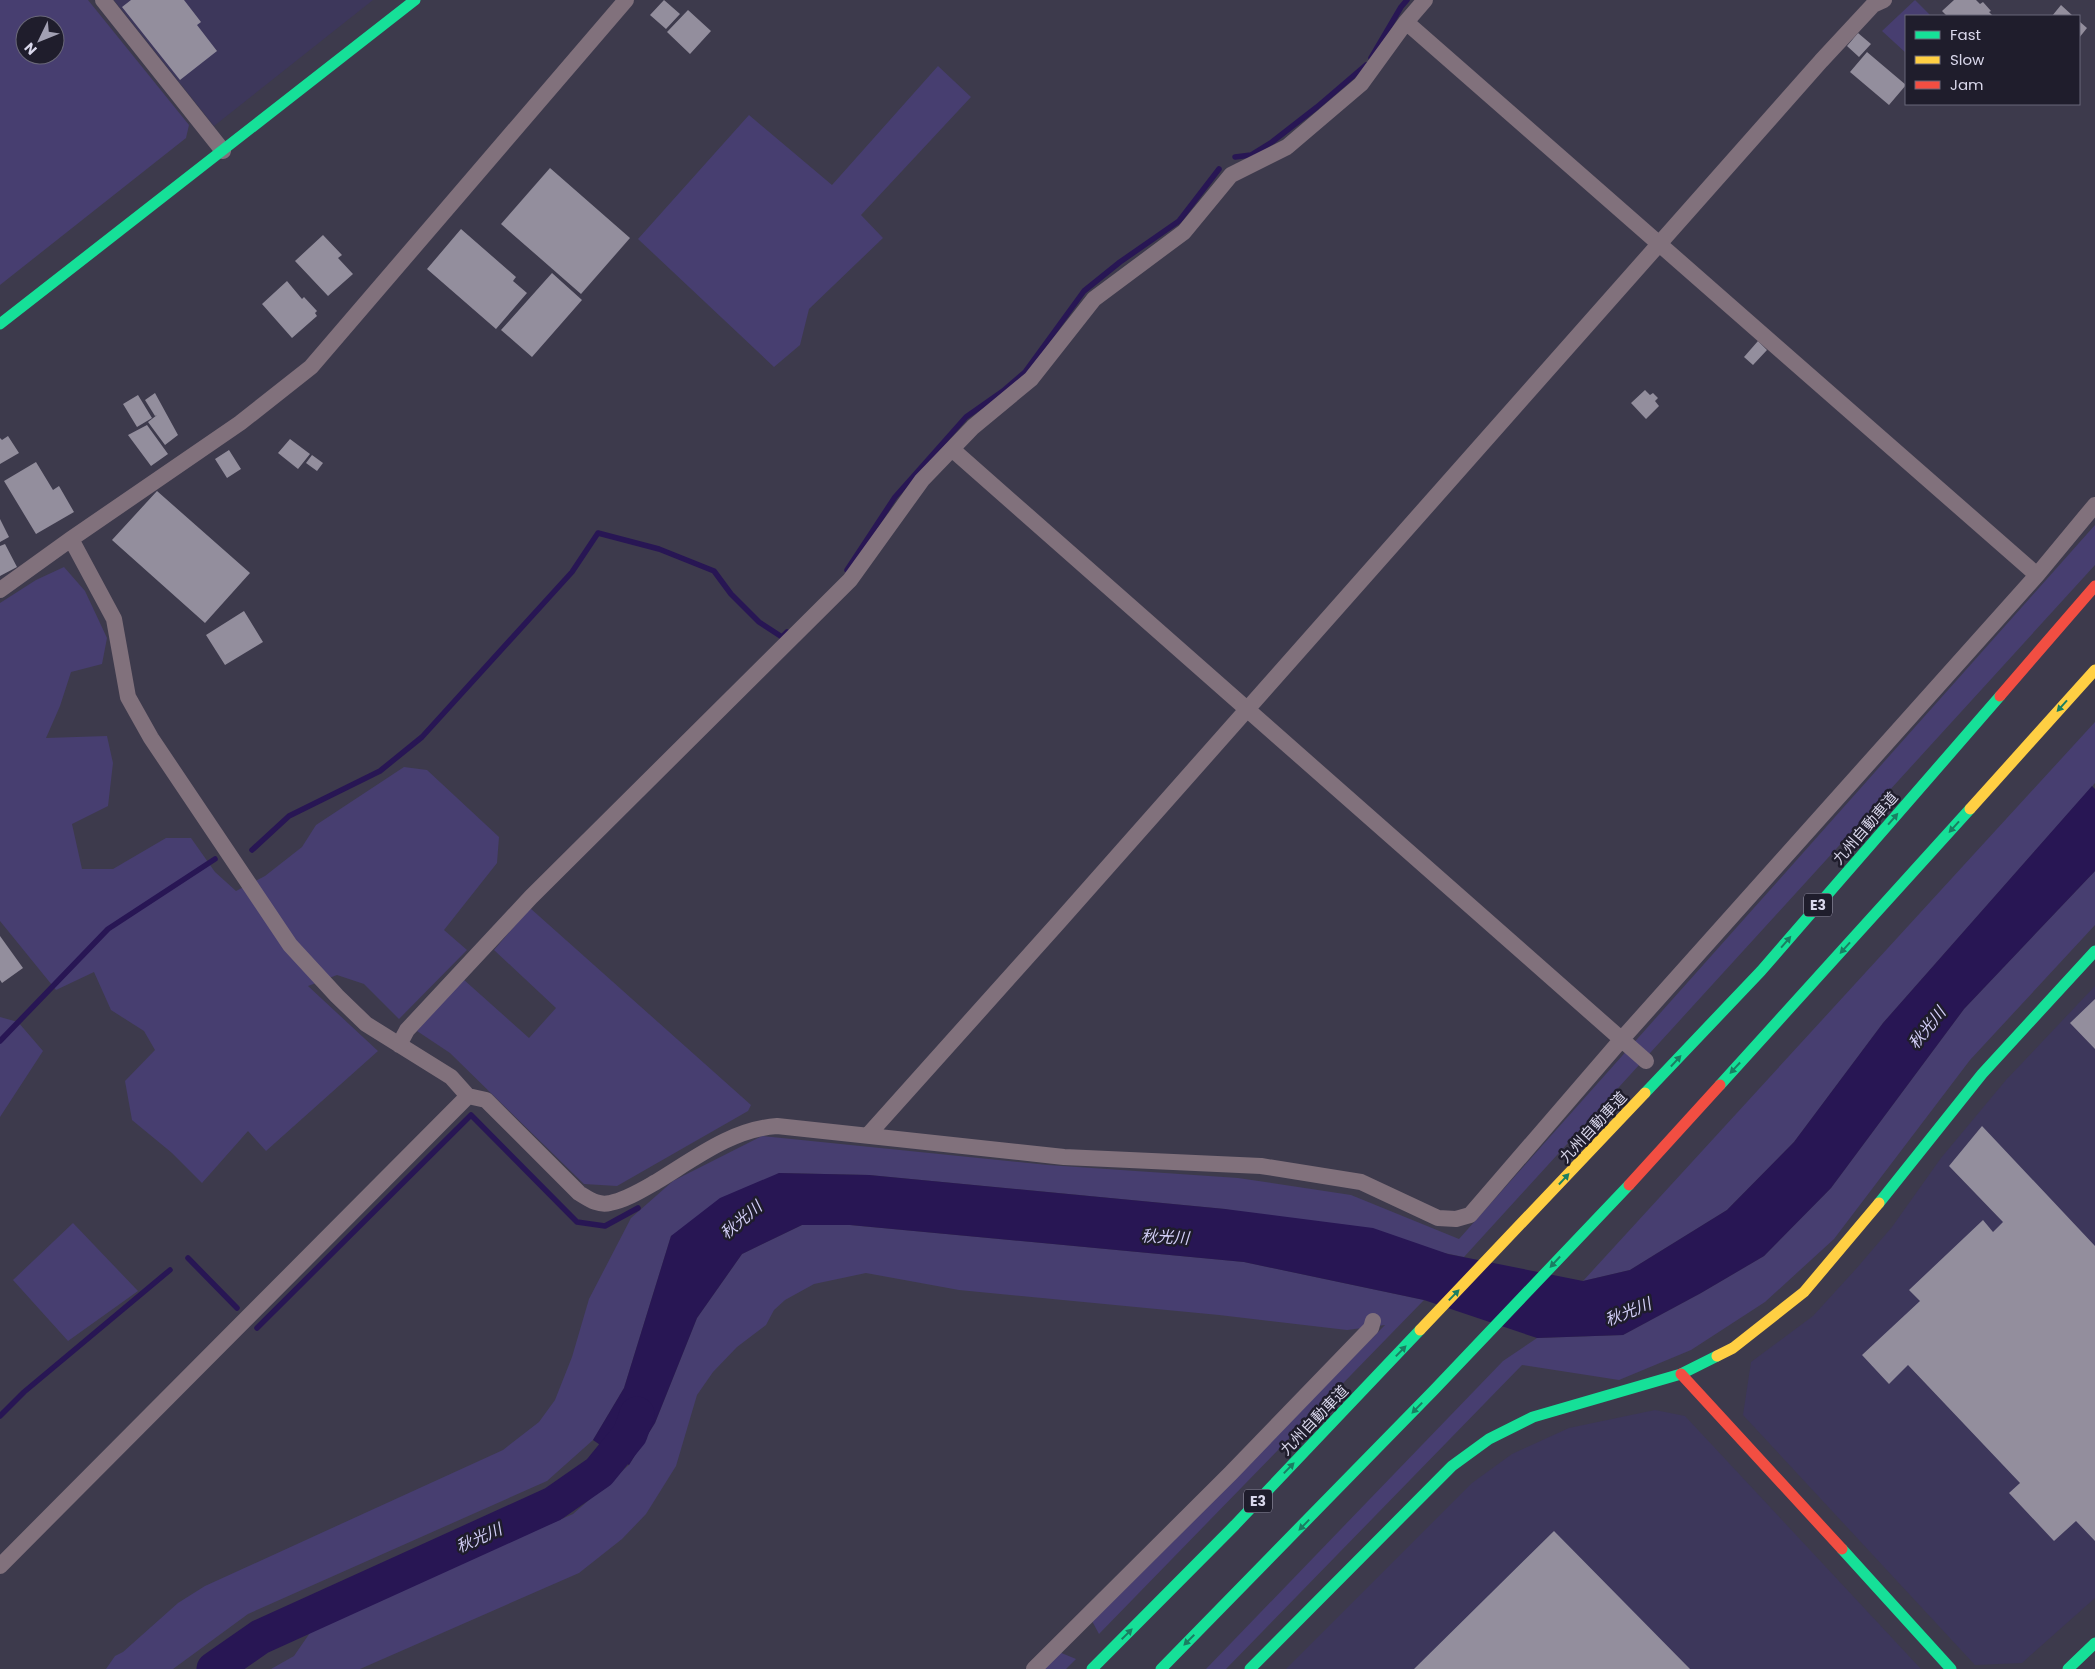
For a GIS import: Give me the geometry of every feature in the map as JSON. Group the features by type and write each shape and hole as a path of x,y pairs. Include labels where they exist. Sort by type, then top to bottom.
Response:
{"main road":[{"path":"0,324 415,0"},
{"name":"九州自動車道","path":"1092,1669 1235,1525 1531,1215 1760,971 2095,586"},
{"path":"1160,1669 1271,1559 1475,1348 1787,1012 2095,670"},
{"path":"1250,1669 1452,1466 1489,1439 1533,1417 1681,1374 1733,1348 1804,1292 1868,1216 1982,1074 2095,951"},
{"path":"1681,1374 1951,1669"},
{"path":"2068,1669 2095,1643"}],"street":[{"path":"103,0 223,151"},
{"path":"0,590 240,423 311,367 626,0"},
{"path":"399,1045 407,1030 531,897 850,580 922,480 974,427 1031,380 1094,299 1184,232 1231,175 1287,147 1361,84 1406,22 1425,0"},
{"path":"868,1135 1052,930 1658,242 1873,4 1884,0"},
{"path":"1406,22 2036,574"},
{"path":"953,450 1646,1061"},
{"path":"71,539 114,619 128,697 151,738 290,945 360,1018 451,1077 468,1096 486,1100 579,1193 596,1204 610,1204 639,1192 727,1139 763,1127 778,1126 1064,1156 1261,1166 1360,1182 1438,1218 1456,1219 1470,1215 1622,1040 2036,574 2095,505"},
{"path":"0,1566 468,1096"},
{"path":"1034,1669 1320,1383 1370,1328 1373,1321"}],"shaded area":[{"path":"0,0 88,0 189,125 186,138 0,285"},
{"path":"114,0 373,0 214,126"},
{"path":"1915,0 1930,15 1905,15 1905,52 1882,31"},
{"path":"938,66 971,97 861,215 883,238 809,309 800,345 774,367 638,239 749,115 832,185"},
{"path":"2095,525 2095,565 1464,1257 1225,1209 869,1175 779,1173 671,1236 624,1388 593,1440 547,1481 248,1614 173,1669 106,1669 115,1656 123,1652 178,1603 205,1586 503,1450 539,1422 555,1400 572,1357 589,1299 631,1218 673,1181 762,1136 1048,1165 1238,1178 1351,1195 1459,1239"},
{"path":"64,567 85,591 107,638 102,664 71,672 60,706 46,738 107,736 113,763 108,806 72,824 82,869 113,869 166,838 191,838 215,872 236,891 265,876 302,847 316,825 404,767 427,770 499,837 497,863 444,930 467,950 399,1019 364,984 337,975 308,986 378,1051 266,1151 248,1131 202,1183 172,1153 132,1120 125,1081 155,1050 144,1031 111,1010 94,972 56,990 0,921 0,603 36,580"},
{"path":"2095,722 2095,783 1883,1023 1794,1142 1727,1210 1630,1270 1583,1281"},
{"path":"2095,871 2095,925 1970,1060 1834,1239 1765,1302 1691,1350 1619,1380 1522,1365 1226,1669 1206,1669 1503,1361 1537,1338 1623,1335 1764,1256 1831,1188 1964,1009"},
{"path":"530,908 751,1105 748,1111 617,1186 584,1184 450,1053 417,1031 463,979 529,1038 556,1008 494,950"},
{"path":"2095,986 2095,1598 2022,1663 1975,1665 1743,1415 1751,1362 1813,1316 1892,1227 1941,1158 2006,1080"},
{"path":"0,1017 18,1022 43,1051 0,1117"},
{"path":"73,1223 138,1291 68,1341 13,1280"},
{"path":"802,1225 850,1225 1244,1262 1424,1300 1099,1634 1092,1621 1385,1325 1347,1330 1219,1315 959,1290 866,1273 814,1284 785,1300 774,1310 766,1325 737,1347 713,1372 697,1395 676,1466 646,1514 622,1539 579,1573 360,1669 271,1669 294,1656 314,1627 573,1514 629,1465 655,1423 697,1318 742,1254"},
{"path":"1655,1410 1685,1416 1921,1669 1286,1669 1472,1483 1512,1454 1569,1428"},
{"path":"1059,1652 1076,1659 1066,1669 1042,1669"}],"water":[{"path":"2092,786 2095,789 2095,871 1964,1009 1831,1188 1764,1256 1623,1335 1537,1338 1424,1300 1244,1262 850,1225 802,1225 742,1254 697,1318 655,1423 629,1465 593,1440 624,1388 671,1236 720,1198 779,1173 869,1175 1225,1209 1373,1228 1448,1254 1583,1281 1630,1270 1727,1210 1794,1142 1883,1023"}],"building":[{"path":"131,0 184,0 201,22 197,25 217,51 180,80 122,7"},
{"path":"664,0 680,14 666,29 650,15"},
{"path":"1954,0 1976,0 1980,4 1983,2 1992,15 1946,15 1942,11"},
{"path":"2061,5 2072,15 2053,15"},
{"path":"688,10 711,31 690,54 667,32"},
{"path":"2080,22 2087,28 2080,37"},
{"path":"1858,33 1871,44 1859,57 1847,46"},
{"path":"1867,52 1905,84 1905,86 1889,105 1850,72"},
{"path":"550,168 630,238 581,294 501,224"},
{"path":"461,229 516,277 513,281 527,293 496,329 427,269"},
{"path":"323,235 342,255 338,258 353,274 328,296 295,261"},
{"path":"552,273 582,300 532,357 501,330"},
{"path":"287,281 302,299 304,297 317,311 315,313 317,316 292,338 262,304"},
{"path":"1758,341 1767,350 1753,365 1744,357"},
{"path":"1645,390 1650,395 1653,393 1658,398 1655,401 1659,406 1646,419 1631,403"},
{"path":"155,393 178,435 165,445 148,422 157,415 155,416 145,400"},
{"path":"138,395 152,418 137,427 123,404"},
{"path":"147,425 168,454 151,466 128,435"},
{"path":"8,436 19,453 0,464 0,438 2,440"},
{"path":"290,439 310,454 298,469 278,453"},
{"path":"229,450 241,469 227,478 215,459"},
{"path":"312,455 323,463 317,471 306,463"},
{"path":"36,462 53,490 59,486 74,512 36,534 4,481"},
{"path":"157,491 250,573 205,623 112,540"},
{"path":"0,519 9,537 0,542"},
{"path":"5,544 17,567 0,576 0,546"},
{"path":"244,611 263,642 225,665 206,635"},
{"path":"0,936 23,968 2,983 0,980"},
{"path":"2095,999 2095,1049 2070,1023"},
{"path":"1982,1126 2095,1246 2095,1541 2076,1521 2054,1541 2009,1493 2020,1483 1908,1365 1889,1384 1862,1355 1920,1301 1909,1290 1983,1220 1993,1232 2003,1222 1949,1166"},
{"path":"1554,1531 1690,1669 1414,1669"}],"waterway":[{"path":"1371,58 1407,0"},
{"path":"1235,157 1251,155 1272,142 1366,65"},
{"path":"847,570 895,497 966,417 1003,391 1025,372 1084,291 1120,262 1179,221 1219,169"},
{"path":"252,850 289,816 380,771 422,737 572,572 598,533 659,549 714,571 731,594 759,622 782,637 787,632"},
{"path":"0,1041 108,929 215,859"},
{"path":"257,1328 471,1115 577,1222 605,1226 638,1208"},
{"path":"188,1258 237,1308"},
{"path":"0,1416 24,1392 170,1270"},
{"name":"秋光川","path":"214,1669 260,1637 553,1504 599,1472 630,1434 637,1414"}],"traffic: fast":[{"path":"0,324 415,0"},
{"path":"1645,1093 1761,971 2000,696"},
{"path":"1720,1085 1970,809"},
{"path":"1879,1203 1982,1074 2095,951"},
{"path":"1161,1669 1434,1390 1629,1185"},
{"path":"1092,1669 1235,1525 1420,1330"},
{"path":"1250,1669 1452,1466 1489,1439 1533,1417 1681,1374 1717,1356"},
{"path":"1842,1549 1951,1669"},
{"path":"2068,1669 2095,1643"}],"traffic: slow":[{"path":"1970,809 2095,670"},
{"path":"1420,1330 1645,1093"},
{"path":"1717,1356 1733,1348 1804,1292 1879,1203"}],"traffic: jam":[{"path":"2000,696 2095,586"},
{"path":"1629,1185 1720,1085"},
{"path":"1681,1374 1842,1549"}]}
